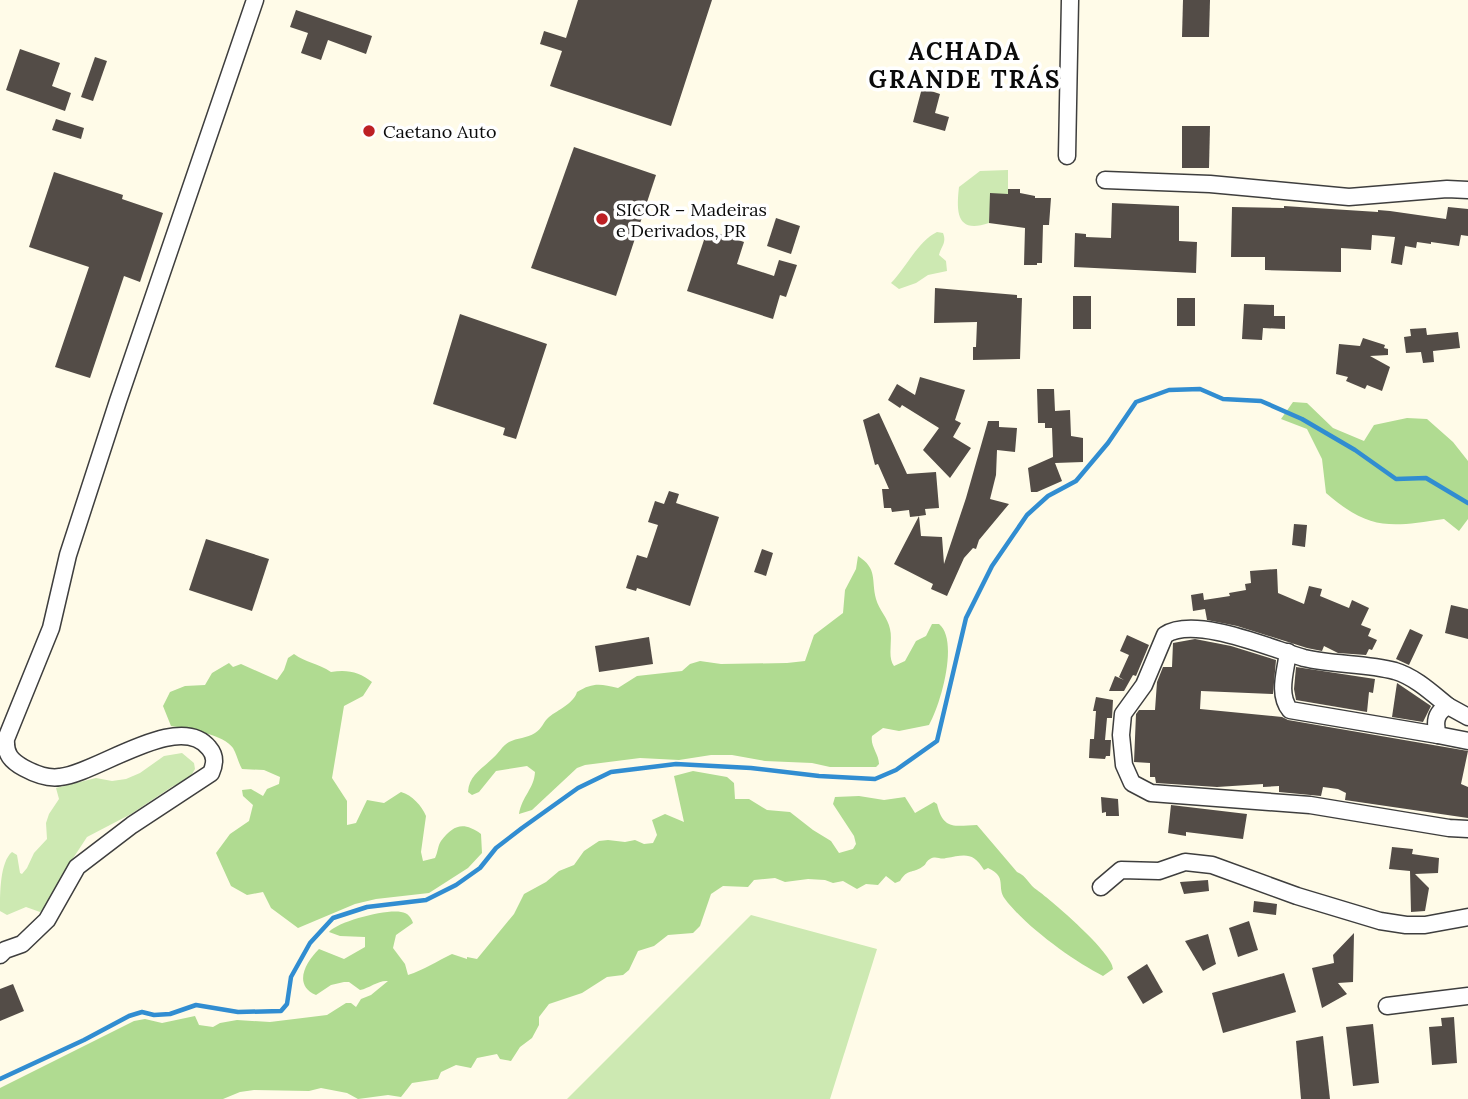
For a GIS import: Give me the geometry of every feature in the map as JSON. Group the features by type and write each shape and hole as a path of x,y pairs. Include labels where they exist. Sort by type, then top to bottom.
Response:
{"street":[{"path":"0,955 5,950 22,944 47,920 77,867 132,825 211,772 215,765 214,754 208,746 191,736 179,735 114,756 76,773 48,778 27,770 12,760 5,747 51,628 68,555 255,0"},
{"path":"1067,156 1070,0"},
{"path":"1105,180 1210,184 1349,197 1447,189 1468,190"},
{"path":"1468,717 1448,706 1412,679 1394,671 1305,658 1219,633 1179,629 1165,635 1144,685 1123,714 1121,734 1124,765 1132,783 1142,790 1169,796 1310,805 1468,829"},
{"path":"1288,652 1283,697 1290,710 1468,741"},
{"path":"1438,735 1436,718 1448,706"},
{"path":"1101,887 1121,870 1159,871 1185,862 1212,865 1380,921 1425,925 1468,917"},
{"path":"1387,1006 1468,996"}],"green space":[{"path":"1008,170 1008,197 991,194 989,223 970,226 965,223 959,213 959,187 980,171"},
{"path":"937,232 943,233 944,236 939,255 946,261 947,271 928,275 899,289 891,283 918,248"},
{"path":"1293,402 1307,403 1333,428 1364,441 1374,425 1407,418 1427,419 1453,442 1468,461 1468,519 1459,531 1444,519 1409,524 1381,523 1368,520 1341,505 1326,493 1322,459 1307,429 1281,419"},
{"path":"858,556 869,565 873,575 876,599 890,629 891,658 894,666 905,661 916,641 926,636 932,624 939,624 945,632 948,644 943,688 929,725 899,731 883,728 872,736 879,760 876,767 830,767 732,755 679,760 640,758 585,765 577,768 532,810 519,814 535,772 527,766 496,771 479,792 472,795 468,792 473,777 505,745 537,731 549,717 573,700 577,692 593,685 618,688 637,676 682,671 690,664 700,661 721,664 805,661 814,635 843,613 845,590 856,569"},
{"path":"294,654 331,672 353,672 372,682 363,696 344,706 332,778 347,801 347,825 356,823 367,800 384,803 401,792 416,801 426,816 421,852 423,861 435,858 441,841 455,828 464,826 481,834 482,853 468,868 429,893 355,904 298,928 271,908 263,892 247,895 231,886 216,853 230,834 249,821 253,805 243,796 242,790 251,789 263,796 267,789 279,784 280,777 264,770 242,769 233,748 222,739 171,726 163,706 170,692 185,686 205,685 212,673 229,663 233,667 241,664 277,680 288,658"},
{"path":"182,753 194,763 195,769 189,779 87,837 44,909 40,912 26,907 7,915 0,911 5,863 12,852 17,855 22,874 34,853 47,839 46,823 59,799 56,788 96,778 112,781 126,779 140,773 164,756"},
{"path":"693,771 727,777 734,783 735,799 749,799 767,810 790,812 831,841 839,853 853,849 856,844 854,836 833,804 835,797 859,796 884,800 905,797 915,813 934,802 943,818 951,825 977,825 1017,872 1093,940 1113,969 1103,976 1050,942 1005,899 998,875 988,868 984,870 972,857 934,857 919,869 905,874 900,881 895,883 886,876 878,885 866,884 857,889 843,881 833,883 808,879 785,882 775,878 754,880 748,887 723,886 711,894 700,926 693,933 668,935 654,946 638,951 629,970 623,975 607,977 582,993 549,1004 539,1017 539,1025 532,1038 520,1047 511,1061 500,1059 497,1054 477,1058 471,1068 456,1065 441,1072 438,1079 412,1083 401,1097 388,1095 358,1099 347,1093 321,1088 309,1091 254,1090 223,1099 0,1099 0,1088 134,1021 145,1019 162,1023 195,1016 199,1025 213,1027 237,1020 270,1022 327,1015 346,1003 356,1007 361,999 371,995 388,981 360,990 349,982 344,982 331,985 316,995 309,991 303,980 309,961 319,949 344,959 365,947 365,937 340,936 329,932 363,917 394,912 410,917 413,923 396,935 393,948 405,964 408,975 452,954 477,959 514,914 524,894 559,871 574,865 584,851 599,841 635,840 644,844 653,843 657,835 652,820 665,814 684,822 674,776"},
{"path":"751,915 877,949 830,1099 567,1099"}],"building":[{"path":"578,0 712,0 671,126 550,86 562,51 540,44 544,31 566,38"},
{"path":"1183,0 1210,0 1209,37 1182,37"},
{"path":"296,10 372,36 366,54 328,40 321,60 301,53 308,33 290,27"},
{"path":"20,49 60,63 52,86 71,93 65,111 6,90"},
{"path":"95,57 107,61 93,101 81,97"},
{"path":"922,88 940,94 935,113 949,117 945,131 913,122"},
{"path":"56,119 84,128 81,139 52,130"},
{"path":"1182,126 1210,126 1209,168 1182,168"},
{"path":"574,147 656,175 616,296 531,268"},
{"path":"54,172 123,195 122,199 163,213 140,282 124,276 90,378 55,367 89,267 29,247"},
{"path":"1008,189 1020,189 1020,193 1035,198 1051,198 1049,225 1043,225 1042,263 1024,265 1025,228 989,223 990,193 1008,194"},
{"path":"1112,203 1179,206 1179,241 1197,242 1196,273 1074,267 1075,233 1086,234 1086,237 1111,238"},
{"path":"1232,207 1378,210 1446,219 1448,207 1468,209 1468,236 1461,235 1459,246 1417,242 1416,248 1405,246 1402,265 1391,263 1395,237 1372,235 1371,250 1341,248 1341,272 1265,270 1265,257 1231,257"},
{"path":"776,218 800,226 791,254 767,246"},
{"path":"697,226 744,242 737,264 774,276 779,260 797,265 786,297 780,295 773,319 687,291 704,240 693,237"},
{"path":"935,288 1017,295 1017,298 1022,298 1020,359 973,360 977,322 934,323"},
{"path":"1073,296 1091,296 1091,329 1073,329"},
{"path":"1177,298 1195,298 1195,326 1177,326"},
{"path":"1244,304 1274,305 1274,316 1285,316 1285,329 1263,328 1262,340 1242,339"},
{"path":"460,314 547,344 516,439 503,435 505,428 433,404"},
{"path":"1426,328 1427,335 1458,332 1460,348 1433,351 1434,362 1423,363 1421,352 1406,353 1404,337 1411,336 1410,329"},
{"path":"1363,338 1385,345 1384,348 1388,349 1388,355 1370,356 1390,367 1382,391 1367,385 1365,389 1346,381 1348,377 1336,374 1339,344 1360,346"},
{"path":"920,377 965,390 955,420 961,423 953,437 971,448 950,478 923,450 939,428 902,405 900,408 888,400 897,384 915,395"},
{"path":"1037,389 1054,389 1055,411 1070,410 1071,436 1083,438 1083,462 1055,463 1062,481 1031,492 1028,468 1053,457 1052,428 1045,428 1045,423 1038,423"},
{"path":"879,413 907,474 936,472 939,508 925,509 926,515 910,517 909,510 892,512 891,508 884,508 882,489 889,489 878,464 875,465 863,420"},
{"path":"988,421 999,421 999,427 1017,428 1015,452 997,450 996,475 990,499 1009,504 979,540 976,549 973,548 964,558 947,596 931,589 933,584 894,564 919,516 921,536 942,537 944,564"},
{"path":"669,491 679,494 676,503 719,517 690,606 637,588 636,591 626,588 637,555 647,558 658,525 648,522 655,501 664,504"},
{"path":"1294,524 1307,525 1305,547 1292,545"},
{"path":"206,539 269,559 252,611 189,590"},
{"path":"762,549 773,553 766,576 754,572"},
{"path":"1277,569 1278,593 1304,604 1309,586 1322,589 1320,596 1349,608 1352,600 1369,608 1361,625 1371,629 1368,636 1377,640 1372,650 1369,649 1366,655 1338,653 1324,646 1322,651 1307,648 1237,626 1207,620 1205,609 1193,611 1191,595 1203,593 1204,600 1230,596 1229,593 1246,590 1245,584 1251,583 1250,571"},
{"path":"1451,605 1468,609 1468,639 1445,633"},
{"path":"1410,629 1423,635 1409,665 1396,659"},
{"path":"1127,635 1149,645 1136,676 1133,675 1124,691 1109,691 1115,676 1124,680 1119,677 1129,655 1120,651"},
{"path":"649,637 653,664 599,672 595,646"},
{"path":"1195,639 1231,646 1276,660 1273,694 1201,691 1200,709 1282,717 1468,751 1461,784 1468,787 1468,818 1345,800 1346,793 1323,787 1321,796 1279,792 1279,786 1263,787 1263,784 1217,787 1156,783 1155,777 1150,777 1150,763 1134,762 1136,714 1139,710 1155,710 1157,682 1163,667 1172,667 1173,643"},
{"path":"1296,667 1375,679 1373,693 1369,692 1367,712 1296,700"},
{"path":"1397,683 1431,706 1423,722 1392,717"},
{"path":"1096,697 1113,700 1112,718 1107,718 1105,740 1111,740 1110,756 1105,759 1089,758 1090,739 1094,739 1096,711 1093,711"},
{"path":"1101,797 1118,799 1119,816 1106,816 1106,812 1102,813"},
{"path":"1171,805 1247,814 1243,839 1186,832 1186,836 1168,833"},
{"path":"1392,847 1413,849 1412,854 1439,858 1438,873 1415,874 1429,888 1425,911 1411,912 1410,871 1389,869"},
{"path":"1208,880 1209,891 1184,894 1180,882"},
{"path":"1254,901 1277,904 1276,915 1253,912"},
{"path":"1249,921 1258,950 1238,957 1229,928"},
{"path":"1354,933 1353,982 1338,983 1347,994 1322,1008 1312,968 1334,963 1333,955"},
{"path":"1208,934 1216,964 1203,971 1185,941"},
{"path":"1147,964 1163,992 1143,1004 1127,977"},
{"path":"1284,973 1296,1012 1223,1033 1212,993"},
{"path":"13,984 24,1011 0,1021 0,989"},
{"path":"1454,1017 1457,1063 1432,1065 1429,1027 1442,1026 1441,1018"},
{"path":"1373,1024 1379,1083 1353,1086 1346,1027"},
{"path":"1323,1036 1330,1099 1301,1099 1296,1041"}],"waterway":[{"path":"0,1079 142,1012 154,1015 170,1014 196,1005 238,1012 281,1011 287,1004 291,977 310,943 333,918 367,907 426,900 456,885 480,868 496,848 522,828 578,788 611,772 676,764 875,779 896,770 937,741 966,618 992,566 1027,515 1048,496 1076,481 1108,443 1136,402 1169,390 1200,389 1223,399 1261,401 1302,419 1355,450 1396,479 1426,478 1468,503"}],"place":[{"name":"Caetano Auto","path":"369,131"},
{"name":"SICOR – Madeiras e Derivados, PR","path":"602,219"}],"district":[{"name":"ACHADA GRANDE TRÁS","path":"965,65"}]}
